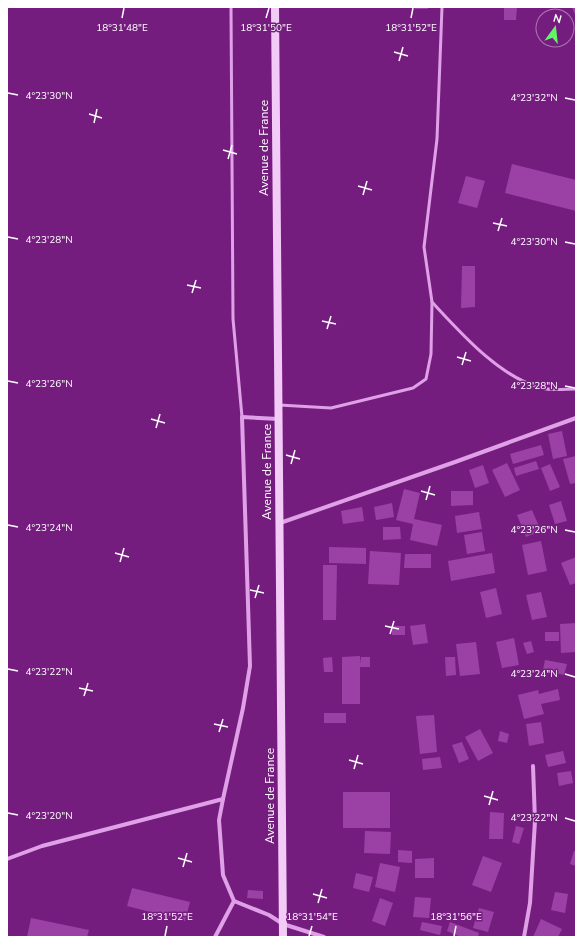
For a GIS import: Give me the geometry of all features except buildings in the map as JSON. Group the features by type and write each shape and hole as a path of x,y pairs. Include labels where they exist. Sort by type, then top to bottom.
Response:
{"main road":[{"name":"Avenue de France","path":"275,7 283,937"}],"street":[{"path":"279,419 242,417 250,666 244,708 219,820 223,875 234,901 269,915 283,924 324,937"},
{"path":"280,523 576,418"},
{"path":"524,937 530,903 535,821 533,766"},
{"path":"7,859 42,846 223,799"},
{"path":"215,937 234,901"}],"lane":[{"path":"231,7 233,319 242,417"},
{"path":"278,405 330,408 413,388 426,379 431,354 432,302 424,247 437,139 442,7"},
{"path":"432,302 474,347 520,381 543,388 576,389"}]}
